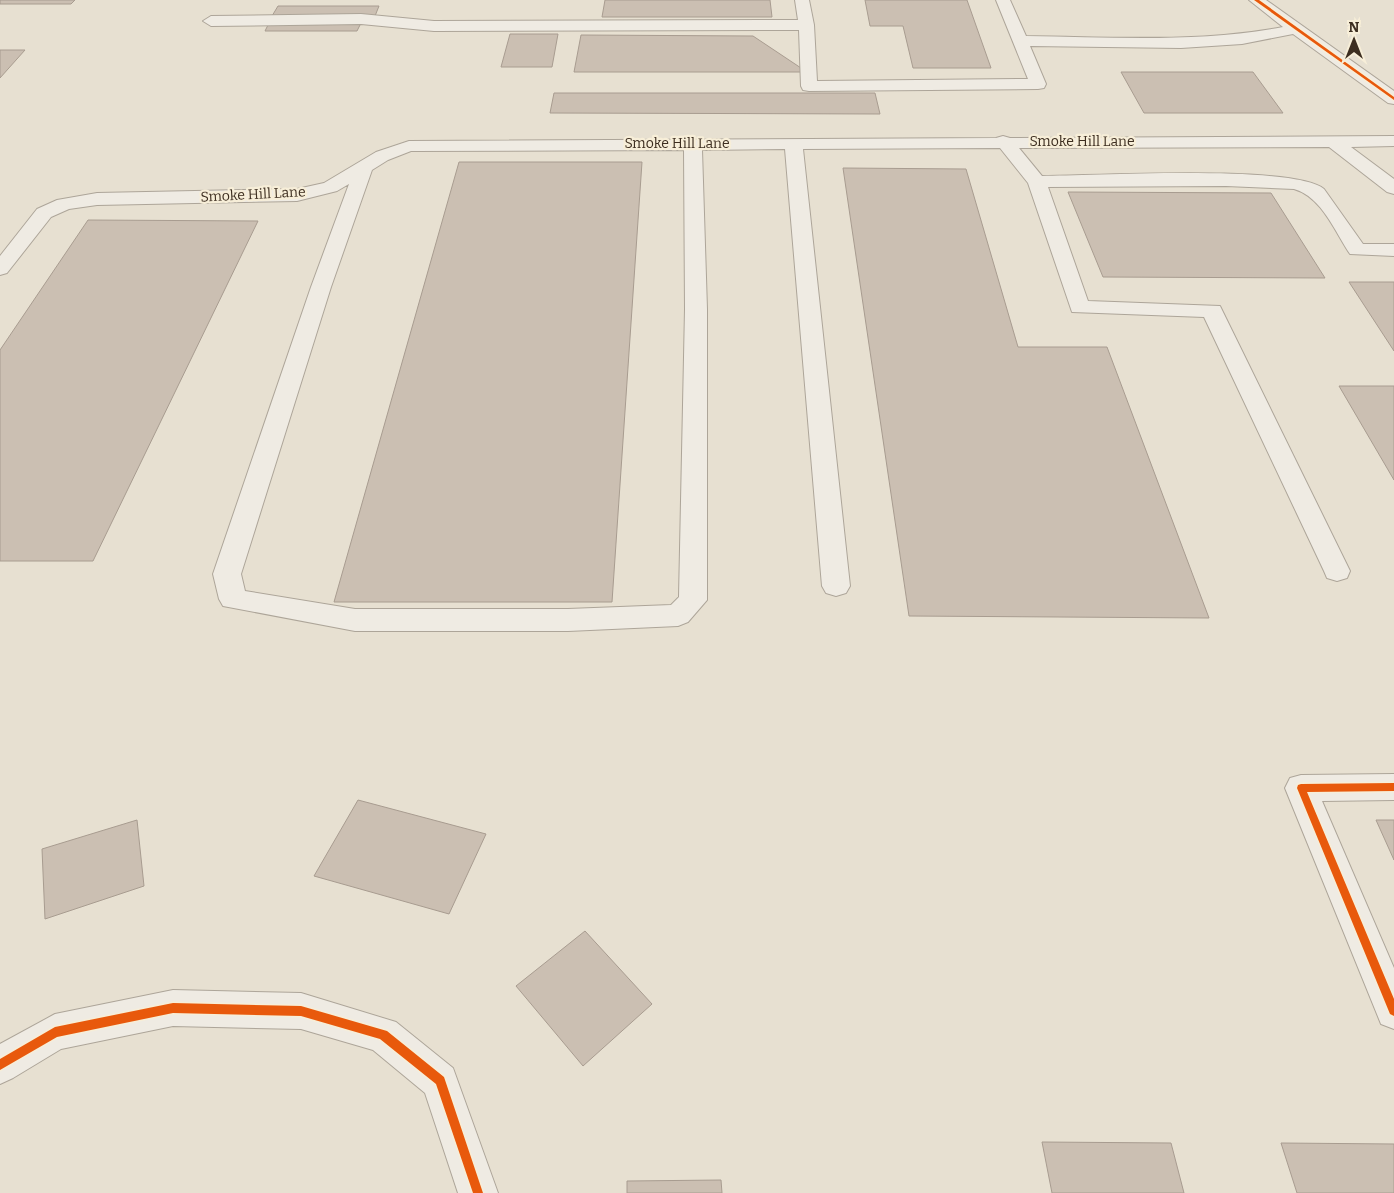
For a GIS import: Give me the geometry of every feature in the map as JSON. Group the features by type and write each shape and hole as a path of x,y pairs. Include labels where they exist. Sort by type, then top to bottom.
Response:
{"street":[{"path":"802,0 806,25 809,86 1038,84 1022,41 1003,0"},
{"path":"1256,0 1394,98"},
{"path":"211,22 361,18 434,26 806,25"},
{"path":"1022,41 1181,43 1242,39 1296,29"},
{"path":"1003,141 1037,182 1080,307 1212,311 1337,571"},
{"name":"Smoke Hill Lane","path":"0,269 44,213 64,204 97,199 297,195 330,187 382,156 409,146 1003,141 1394,141"},
{"path":"1334,141 1394,188"},
{"path":"364,167 321,287 226,574 233,599 355,620 568,620 678,615 694,600 696,309 692,143"},
{"path":"793,143 836,586"},
{"path":"1037,182 1246,181 1299,183 1311,188 1325,204 1357,250 1394,250"},
{"path":"1394,787 1301,788 1394,1011"},
{"path":"0,1065 55,1032 173,1008 301,1012 383,1035 440,1081 478,1193"}],"building":[{"path":"0,0 75,0 71,4 0,4"},
{"path":"605,0 770,0 772,17 602,17"},
{"path":"865,0 967,0 991,68 913,68 903,26 870,26"},
{"path":"278,6 379,6 375,16 272,16"},
{"path":"269,23 361,23 357,31 265,31"},
{"path":"510,34 558,34 552,67 501,67"},
{"path":"581,35 753,36 807,72 574,72"},
{"path":"0,50 25,50 0,78"},
{"path":"1121,72 1253,72 1283,113 1144,113"},
{"path":"554,93 875,93 880,114 550,113"},
{"path":"459,162 642,162 612,602 334,602"},
{"path":"843,168 966,169 1018,347 1107,347 1209,618 909,616"},
{"path":"1068,192 1271,193 1325,278 1103,277"},
{"path":"88,220 258,221 93,561 0,561 0,350"},
{"path":"1349,282 1394,282 1394,351"},
{"path":"1339,386 1394,386 1394,480"},
{"path":"358,800 486,834 449,914 314,876"},
{"path":"137,820 144,886 45,919 42,849"},
{"path":"1376,820 1394,820 1394,860"},
{"path":"585,931 652,1004 583,1066 516,986"},
{"path":"1042,1142 1171,1143 1184,1193 1052,1193"},
{"path":"1281,1143 1394,1144 1394,1193 1297,1193"},
{"path":"721,1180 722,1193 627,1193 627,1181"}],"cycle path":[{"path":"1256,0 1394,99"},
{"path":"1394,787 1301,788 1394,1011"},
{"path":"0,1065 55,1032 173,1008 301,1011 383,1035 440,1081 478,1193"}]}
